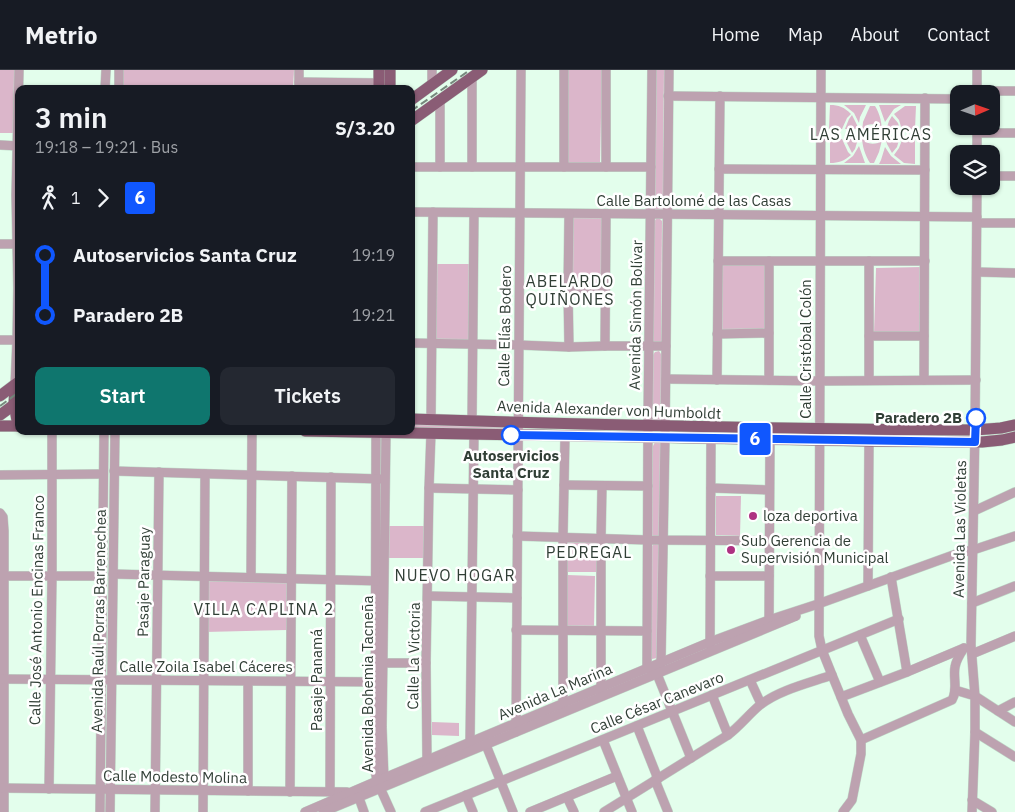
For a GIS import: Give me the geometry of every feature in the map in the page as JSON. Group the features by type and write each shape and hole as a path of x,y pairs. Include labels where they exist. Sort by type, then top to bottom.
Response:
{"main road":[{"path":"379,85 379,70 390,70 390,85"},
{"path":"415,97 452,70"},
{"path":"415,118 482,70"},
{"path":"0,396 15,404"},
{"path":"0,414 15,406"},
{"path":"0,426 15,407"},
{"name":"Avenida Alexander von Humboldt","path":"415,419 518,422 648,432"},
{"name":"Avenida Alexander von Humboldt","path":"415,433 565,436 648,432 819,435 976,430 1015,425"},
{"name":"Avenida Alexander von Humboldt","path":"665,432 711,438 770,440 819,435 869,441 975,442 1015,437"}],"street":[{"path":"19,70 19,85"},
{"path":"105,85 106,70"},
{"path":"118,85 119,70"},
{"path":"299,70 299,85"},
{"path":"432,70 432,85"},
{"name":"Calle Elías Bodero","path":"516,728 521,70"},
{"path":"564,70 564,167"},
{"path":"606,70 606,167"},
{"name":"Avenida Simón Bolívar","path":"647,668 652,70"},
{"name":"Avenida Simón Bolívar","path":"657,674 662,662 668,70"},
{"name":"Calle Cristóbal Colón","path":"822,70 818,541 819,636 822,650 841,698 861,740"},
{"path":"977,70 977,85"},
{"path":"472,78 472,167"},
{"path":"1000,91 1015,91"},
{"path":"668,96 950,98"},
{"path":"716,380 720,96"},
{"path":"924,380 925,98"},
{"path":"440,100 440,167"},
{"path":"1000,132 1015,134"},
{"path":"0,145 15,146"},
{"path":"415,167 651,167"},
{"path":"719,169 925,170"},
{"path":"1000,176 1015,176"},
{"name":"Avenida Las Violetas","path":"972,812 975,696 969,649 974,550 977,195"},
{"name":"Calle Bartolomé de las Casas","path":"415,212 925,217 1015,223"},
{"path":"431,420 433,212"},
{"path":"472,421 474,213"},
{"path":"569,214 569,347"},
{"path":"605,346 606,214"},
{"path":"0,244 15,244"},
{"path":"718,261 925,261"},
{"path":"769,261 769,380"},
{"path":"869,380 870,261"},
{"path":"977,272 1015,273"},
{"path":"568,291 605,292"},
{"path":"717,334 769,334"},
{"path":"869,336 924,336"},
{"path":"0,340 15,340"},
{"path":"415,343 519,344 569,347 666,346"},
{"path":"666,379 820,381 976,380"},
{"name":"Calle La Victoria","path":"427,760 428,488 431,433"},
{"path":"470,742 474,434"},
{"name":"Calle José Antonio Encinas Franco","path":"49,789 52,435"},
{"name":"Avenida Raúl Porras Barrenechea","path":"100,812 104,435"},
{"name":"Avenida Raúl Porras Barrenechea","path":"110,812 115,435"},
{"path":"251,577 252,435"},
{"name":"Avenida Bohemia Tacneña","path":"380,782 382,727 378,682 381,435"},
{"path":"563,708 565,436"},
{"path":"710,647 711,438"},
{"path":"769,624 770,440"},
{"path":"868,586 869,441"},
{"path":"114,471 380,479"},
{"name":"Pasaje Paraguay","path":"155,812 160,472"},
{"path":"0,475 103,474"},
{"path":"203,812 205,474"},
{"path":"290,792 292,476"},
{"name":"Pasaje Panamá","path":"330,792 331,477"},
{"path":"564,484 648,486"},
{"path":"601,693 602,486"},
{"path":"428,488 518,490"},
{"path":"711,488 769,490"},
{"path":"974,511 1015,492"},
{"path":"0,514 3,517 2,788 4,812"},
{"path":"517,536 648,540 818,541"},
{"name":"Avenida La Marina","path":"601,693 662,662 710,647 769,624 790,619 818,604 891,577 1015,536"},
{"path":"113,574 379,581"},
{"path":"2,576 102,576"},
{"path":"710,576 769,576"},
{"path":"891,577 907,672"},
{"name":"Avenida Bohemia Tacneña","path":"378,682 383,663 379,581"},
{"path":"972,603 1015,586"},
{"path":"428,596 516,598"},
{"name":"Calle César Canevaro","path":"430,811 899,619"},
{"path":"516,630 647,631"},
{"path":"860,635 880,682"},
{"path":"841,698 969,649 1015,636"},
{"name":"Avenida La Marina","path":"323,812 359,798 380,782 427,760 470,742 516,728 601,693 657,674 710,647"},
{"path":"844,812 852,800 861,754 861,740 952,700 955,695 954,670 956,662 969,649"},
{"path":"383,663 426,663"},
{"path":"647,668 657,674 691,758"},
{"path":"604,812 728,735 761,704 779,694 832,675"},
{"name":"Calle Zoila Isabel Cáceres","path":"2,679 378,682"},
{"path":"750,680 761,704"},
{"path":"248,681 248,791"},
{"path":"955,690 975,696 1015,722"},
{"path":"712,695 728,735"},
{"path":"998,711 1015,702"},
{"path":"637,726 668,812"},
{"name":"Avenida La Marina","path":"306,812 349,792 486,745 516,728"},
{"path":"975,732 1015,757"},
{"path":"603,740 632,812"},
{"path":"486,745 513,812"},
{"path":"530,812 618,776"},
{"path":"380,782 391,812"},
{"name":"Calle Modesto Molina","path":"2,788 349,792"},
{"path":"466,795 473,812"},
{"path":"568,797 574,812"},
{"path":"359,798 364,812"},
{"path":"972,800 992,812"}],"shaded area":[{"path":"0,70 15,70 14,133 0,133"},
{"path":"121,70 294,70 293,85 120,85"},
{"path":"566,70 602,70 600,164 565,164"},
{"path":"655,70 664,70 663,210 656,212 654,209"},
{"path":"830,105 841,107 851,114 842,129 829,129"},
{"path":"844,105 866,105 859,123 854,113"},
{"path":"879,105 901,105 894,109 885,122"},
{"path":"870,106 875,106 878,112 882,133 878,126 872,124 867,125 862,132 863,122"},
{"path":"905,106 916,106 915,129 902,130 899,120 894,114"},
{"path":"852,115 859,129 845,129 849,119"},
{"path":"892,116 898,123 900,130 886,130"},
{"path":"862,136 866,142 873,144 878,143 883,136 874,163 870,163 867,157 863,147"},
{"path":"830,139 842,139 851,155 836,163 830,163"},
{"path":"845,139 858,139 852,153"},
{"path":"886,140 899,140 897,147 892,153 887,144"},
{"path":"902,140 915,140 915,164 904,163 894,155"},
{"path":"859,146 865,163 844,163 853,156"},
{"path":"885,147 891,156 901,164 879,164"},
{"path":"571,218 603,218 602,290 571,290"},
{"path":"656,219 662,221 661,342 653,342 654,222"},
{"path":"436,264 471,264 469,339 435,340"},
{"path":"767,265 767,333 720,333 720,266"},
{"path":"922,267 922,334 874,334 876,268"},
{"path":"659,351 661,354 661,421 652,421 653,355"},
{"path":"415,422 513,425 512,431 415,429"},
{"path":"655,442 661,444 660,535 653,536 651,534 653,446"},
{"path":"716,496 741,496 740,536 716,535"},
{"path":"388,526 424,526 423,558 388,558"},
{"path":"568,541 598,543 597,572 567,572"},
{"path":"654,543 658,543 660,547 657,658 652,659 650,657 651,548"},
{"path":"567,575 595,576 594,626 566,626"},
{"path":"205,579 287,580 287,630 205,632"},
{"path":"432,722 459,723 459,736 432,735"}],"railway":[{"path":"415,108 470,70"},
{"path":"0,406 15,395"}],"bus line":[{"name":"6","path":"511,435 975,442 976,418"}],"place":[{"name":"Paradero 2B","path":"976,418"},
{"name":"Autoservicios Santa Cruz","path":"511,435"},
{"name":"loza deportiva","path":"753,516"},
{"name":"Sub Gerencia de Supervisión Municipal","path":"731,550"}],"district":[{"name":"LAS AMÉRICAS","path":"871,134"},
{"name":"ABELARDO QUIÑONES","path":"570,290"},
{"name":"PEDREGAL","path":"589,552"},
{"name":"NUEVO HOGAR","path":"455,575"},
{"name":"VILLA CAPLINA 2","path":"264,609"}]}
